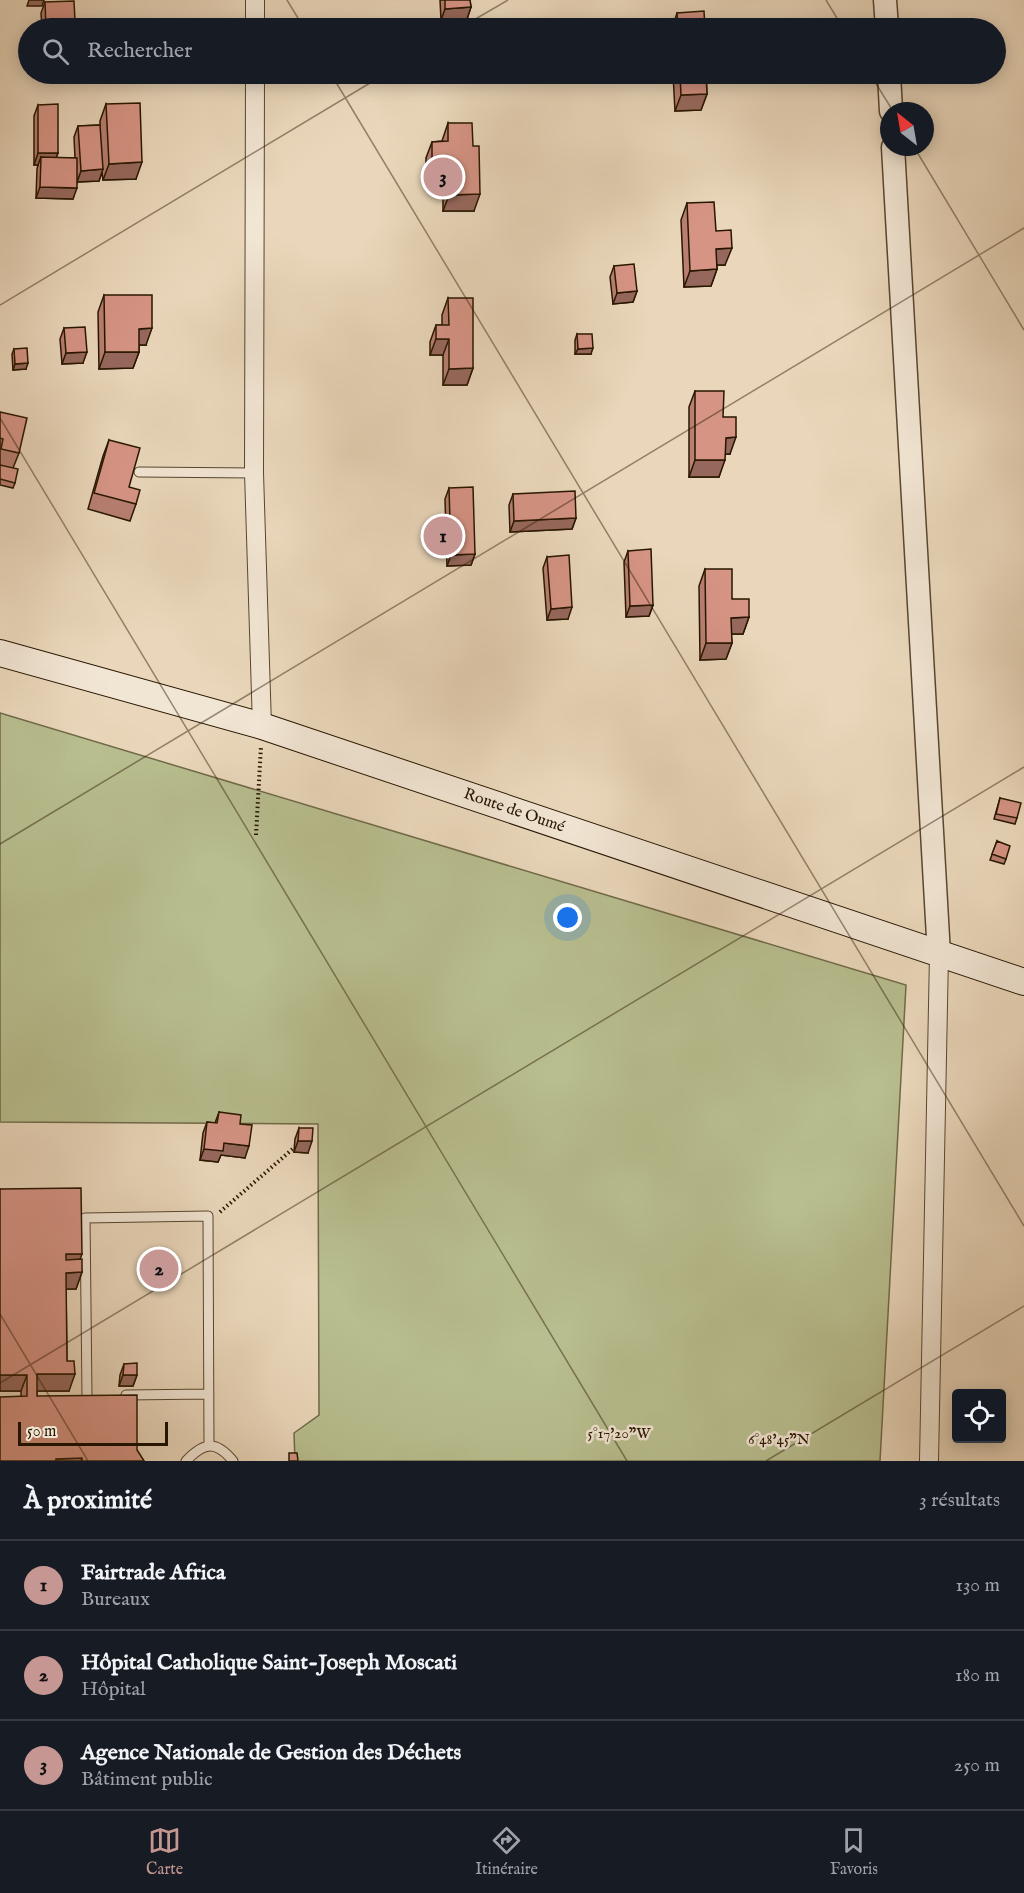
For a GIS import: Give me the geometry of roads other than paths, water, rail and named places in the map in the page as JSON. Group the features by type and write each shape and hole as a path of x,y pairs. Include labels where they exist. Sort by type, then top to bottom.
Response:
{"main road":[{"name":"Route de Oumé","path":"0,653 262,726 1024,982"}],"street":[{"path":"255,0 255,18"},
{"path":"885,0 886,18"},
{"path":"255,84 254,473 262,726"},
{"path":"890,84 891,102"},
{"path":"894,156 939,955 929,1461"}],"lane":[{"path":"139,472 254,473"},
{"path":"87,1396 86,1218 208,1216 209,1445"},
{"path":"120,1395 209,1394"},
{"path":"76,1396 98,1395"},
{"path":"186,1461 197,1450 209,1445 223,1449 233,1461"}],"place":[{"name":"Agence Nationale de Gestion des Déchets","path":"443,177"},
{"name":"Fairtrade Africa","path":"443,536"},
{"name":"Hôpital Catholique Saint-Joseph Moscati","path":"159,1269"}]}
